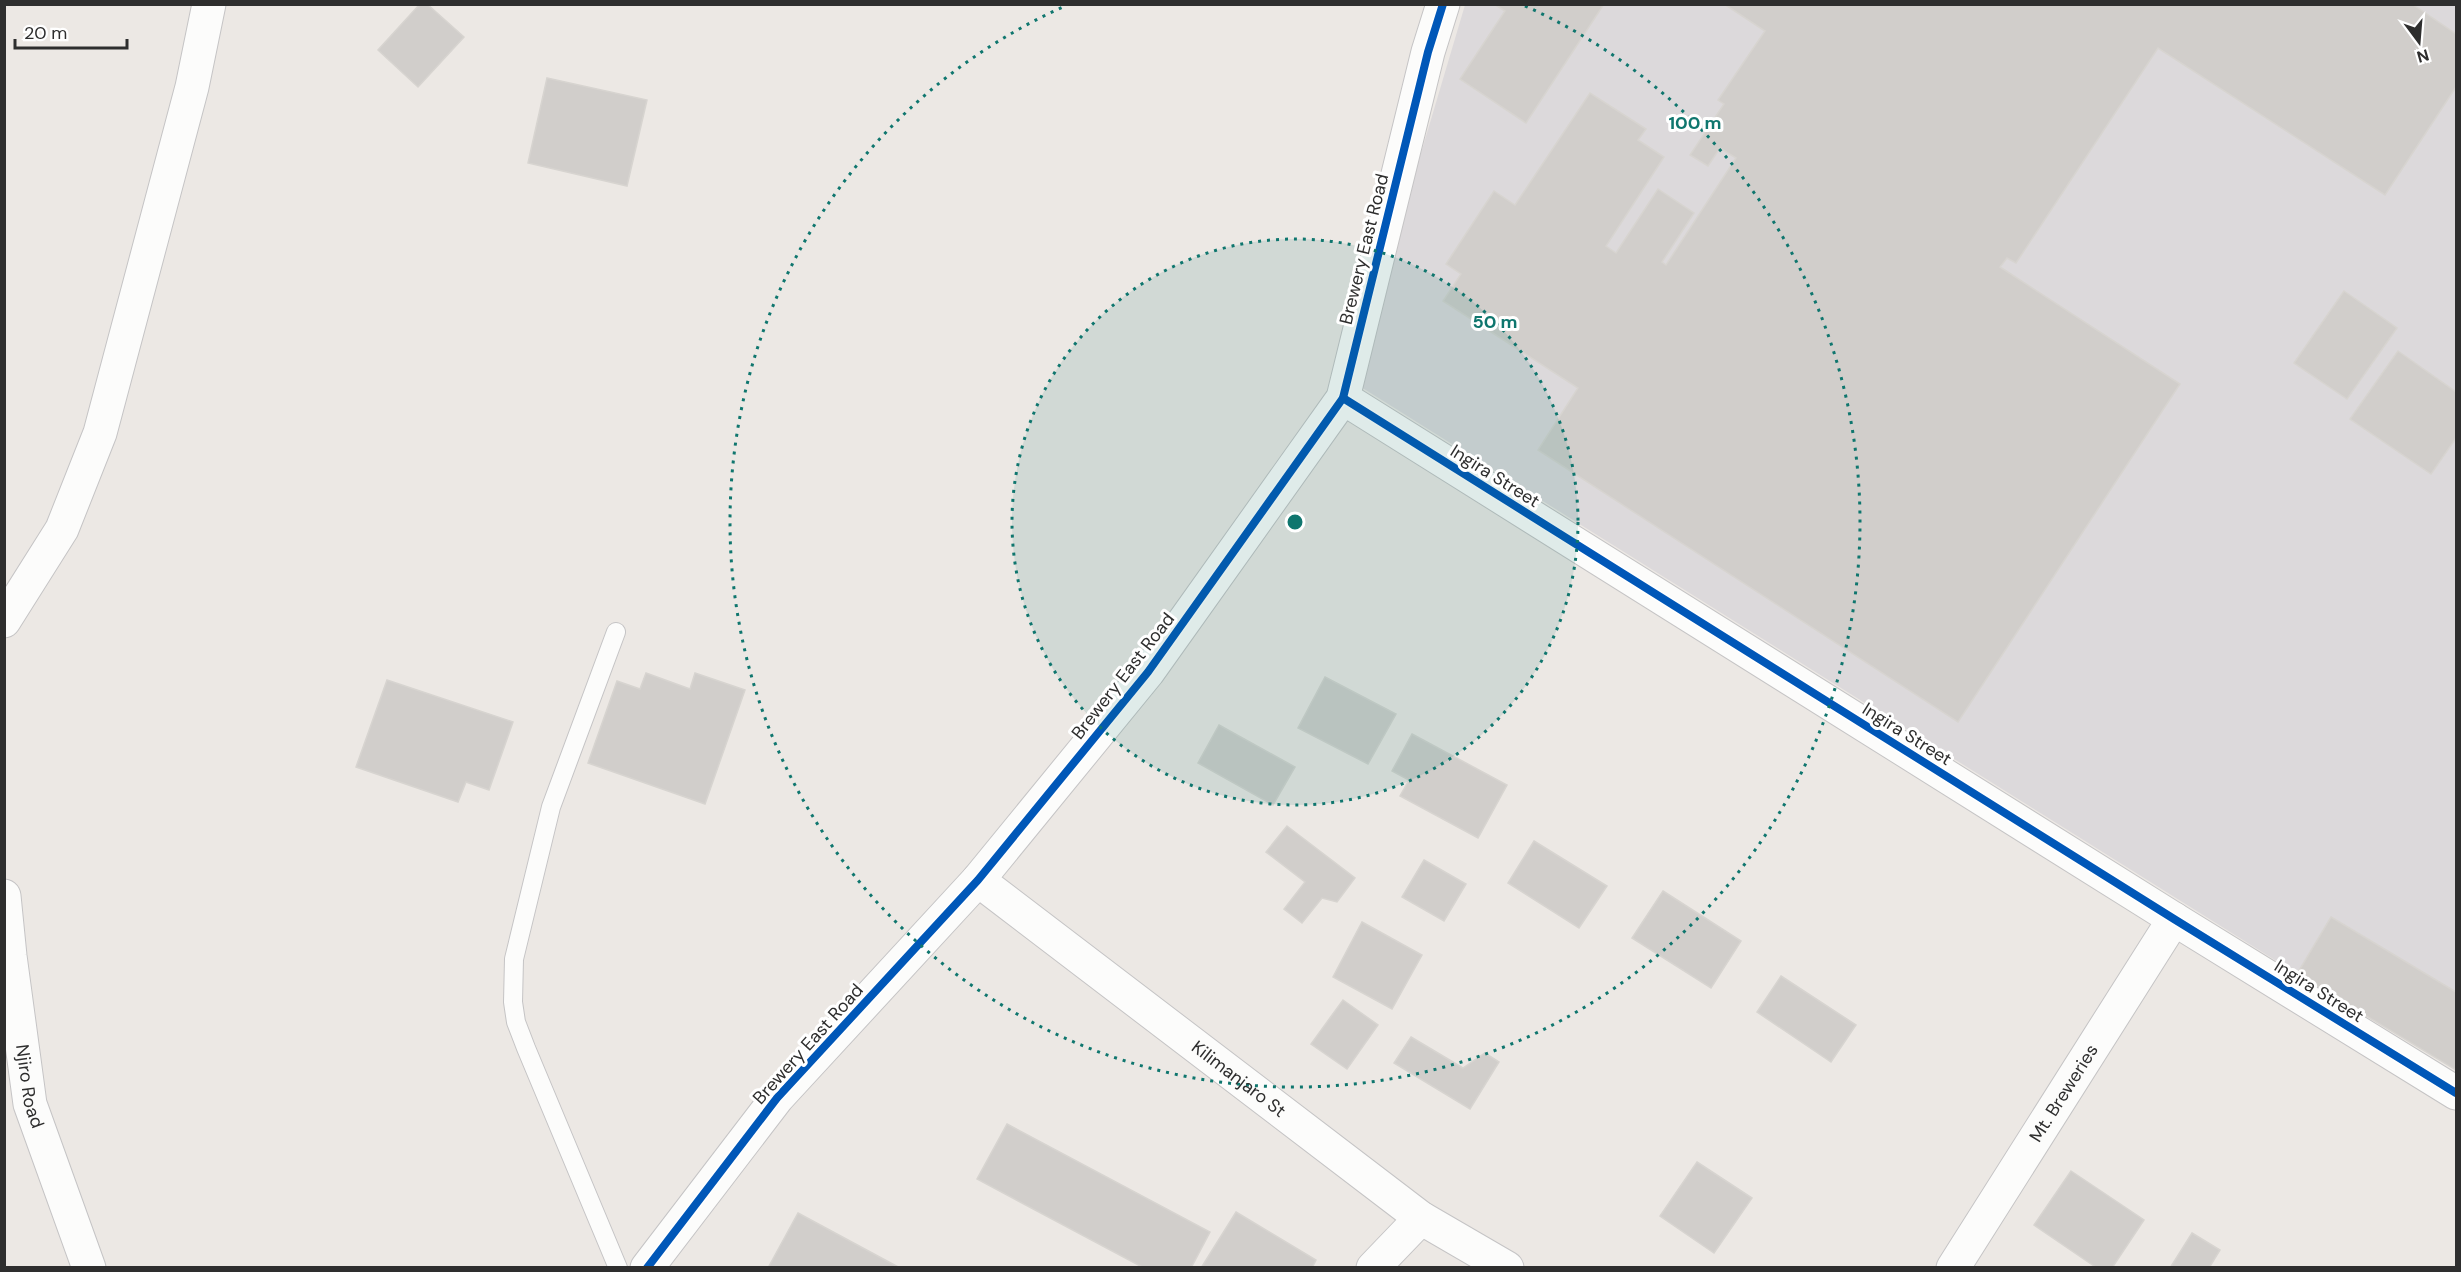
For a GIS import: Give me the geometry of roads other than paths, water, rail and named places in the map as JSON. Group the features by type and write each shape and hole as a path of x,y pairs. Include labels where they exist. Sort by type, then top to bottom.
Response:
{"street":[{"path":"4,621 62,529 100,433 192,87 209,4"},
{"name":"Brewery East Road","path":"647,1268 777,1098 978,880 1148,672 1343,398 1428,52 1443,4"},
{"name":"Ingira Street","path":"1343,398 2174,919 2457,1093"},
{"name":"Kilimanjaro St","path":"978,880 1421,1218 1507,1268"},
{"name":"Njiro Road","path":"4,896 30,1104 88,1268"},
{"name":"Mt. Breweries","path":"1953,1268 2174,919"},
{"path":"1373,1268 1421,1218"}],"lane":[{"path":"616,632 551,807 514,959 513,1002 516,1022 526,1048 618,1268"}]}
